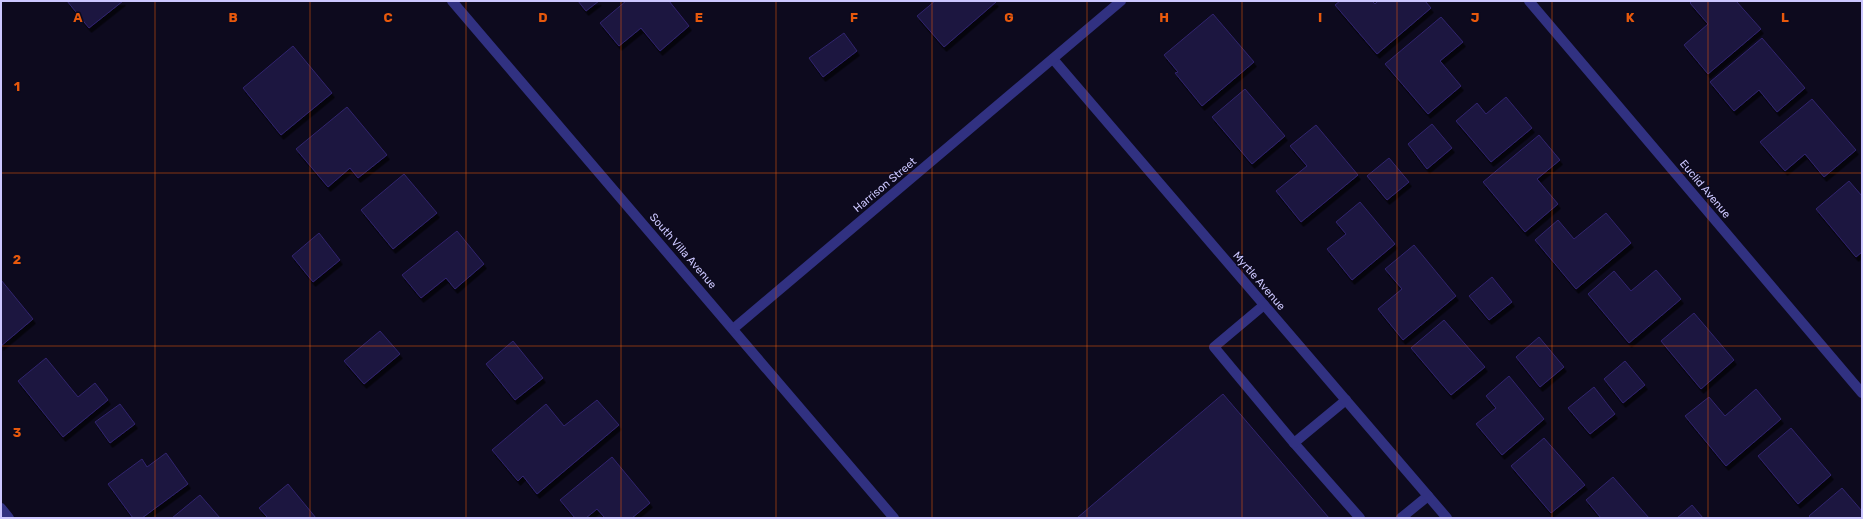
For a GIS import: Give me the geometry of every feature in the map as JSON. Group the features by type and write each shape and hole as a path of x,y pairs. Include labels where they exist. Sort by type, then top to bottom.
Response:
{"street":[{"name":"South Villa Avenue","path":"452,1 894,518"},
{"name":"Harrison Street","path":"733,329 1121,1"},
{"name":"Euclid Avenue","path":"1529,1 1862,393"},
{"name":"Myrtle Avenue","path":"1053,60 1447,518"},
{"path":"1264,305 1214,347 1294,444 1360,518"},
{"path":"1294,444 1346,400"},
{"path":"1400,518 1428,496"},
{"path":"1,508 9,518"}],"building":[{"path":"67,1 123,1 89,28"},
{"path":"578,1 599,1 586,11"},
{"path":"626,1 669,1 689,26 660,51 641,28 619,46 600,23"},
{"path":"935,1 996,2 944,47 917,16"},
{"path":"1340,1 1372,1 1375,4 1378,1 1425,1 1431,8 1377,54 1335,5"},
{"path":"1692,1 1736,1 1761,29 1708,74 1684,45 1708,24 1690,3"},
{"path":"1213,14 1254,62 1202,106 1175,73 1178,72 1164,55"},
{"path":"1441,17 1463,42 1440,61 1461,86 1428,114 1385,64"},
{"path":"844,33 857,51 823,77 809,58"},
{"path":"1762,38 1805,88 1777,112 1759,90 1734,111 1710,82"},
{"path":"293,46 332,93 281,135 243,88"},
{"path":"1245,89 1285,136 1252,164 1212,117"},
{"path":"1506,97 1532,128 1491,162 1456,121 1477,103 1486,114"},
{"path":"1812,99 1856,150 1824,177 1805,154 1785,171 1760,142"},
{"path":"347,107 387,155 358,178 350,168 328,187 296,149"},
{"path":"1432,124 1452,148 1427,169 1408,144"},
{"path":"1316,125 1358,175 1301,222 1276,191 1307,166 1290,146"},
{"path":"1539,135 1560,160 1537,179 1558,204 1525,232 1483,182"},
{"path":"1389,158 1409,182 1387,200 1367,176"},
{"path":"404,174 437,213 393,249 361,210"},
{"path":"1849,181 1862,196 1862,252 1856,257 1816,209"},
{"path":"1360,202 1395,244 1352,280 1327,249 1346,234 1336,222"},
{"path":"1606,213 1631,243 1576,289 1535,240 1558,220 1574,239"},
{"path":"457,231 484,264 455,289 446,278 421,298 402,275"},
{"path":"319,233 340,260 313,282 292,256"},
{"path":"1414,245 1456,296 1403,340 1378,309 1402,289 1385,269"},
{"path":"1656,270 1681,299 1629,343 1588,294 1614,271 1631,291"},
{"path":"1492,277 1512,302 1489,320 1469,296"},
{"path":"1,280 33,319 1,346"},
{"path":"1694,313 1734,360 1701,389 1661,341"},
{"path":"1444,320 1485,367 1451,395 1411,348"},
{"path":"380,331 400,354 364,384 344,361"},
{"path":"1539,337 1564,367 1540,387 1516,357"},
{"path":"513,341 543,378 515,400 486,364"},
{"path":"46,358 78,397 95,383 108,400 63,437 18,381"},
{"path":"1625,361 1645,385 1623,403 1604,379"},
{"path":"1509,376 1544,419 1502,455 1476,424 1496,408 1486,396"},
{"path":"1594,387 1615,414 1590,434 1568,408"},
{"path":"1756,389 1781,419 1726,466 1685,416 1709,397 1725,416"},
{"path":"1223,394 1329,518 1077,518"},
{"path":"597,400 619,425 537,494 523,476 518,481 492,450 546,404 564,426"},
{"path":"120,404 135,424 110,443 95,422"},
{"path":"1791,428 1831,475 1798,504 1758,456"},
{"path":"1544,438 1585,485 1551,513 1511,466"},
{"path":"166,453 188,484 142,518 133,518 108,484 142,459 147,467"},
{"path":"612,457 650,503 632,518 605,518 597,509 586,518 575,518 560,500"},
{"path":"1613,477 1649,518 1601,518 1586,500"},
{"path":"288,484 316,518 268,518 259,508"},
{"path":"1842,488 1862,511 1862,518 1811,518 1809,516"},
{"path":"200,495 220,518 172,518"},
{"path":"1692,505 1703,518 1677,518"}]}
